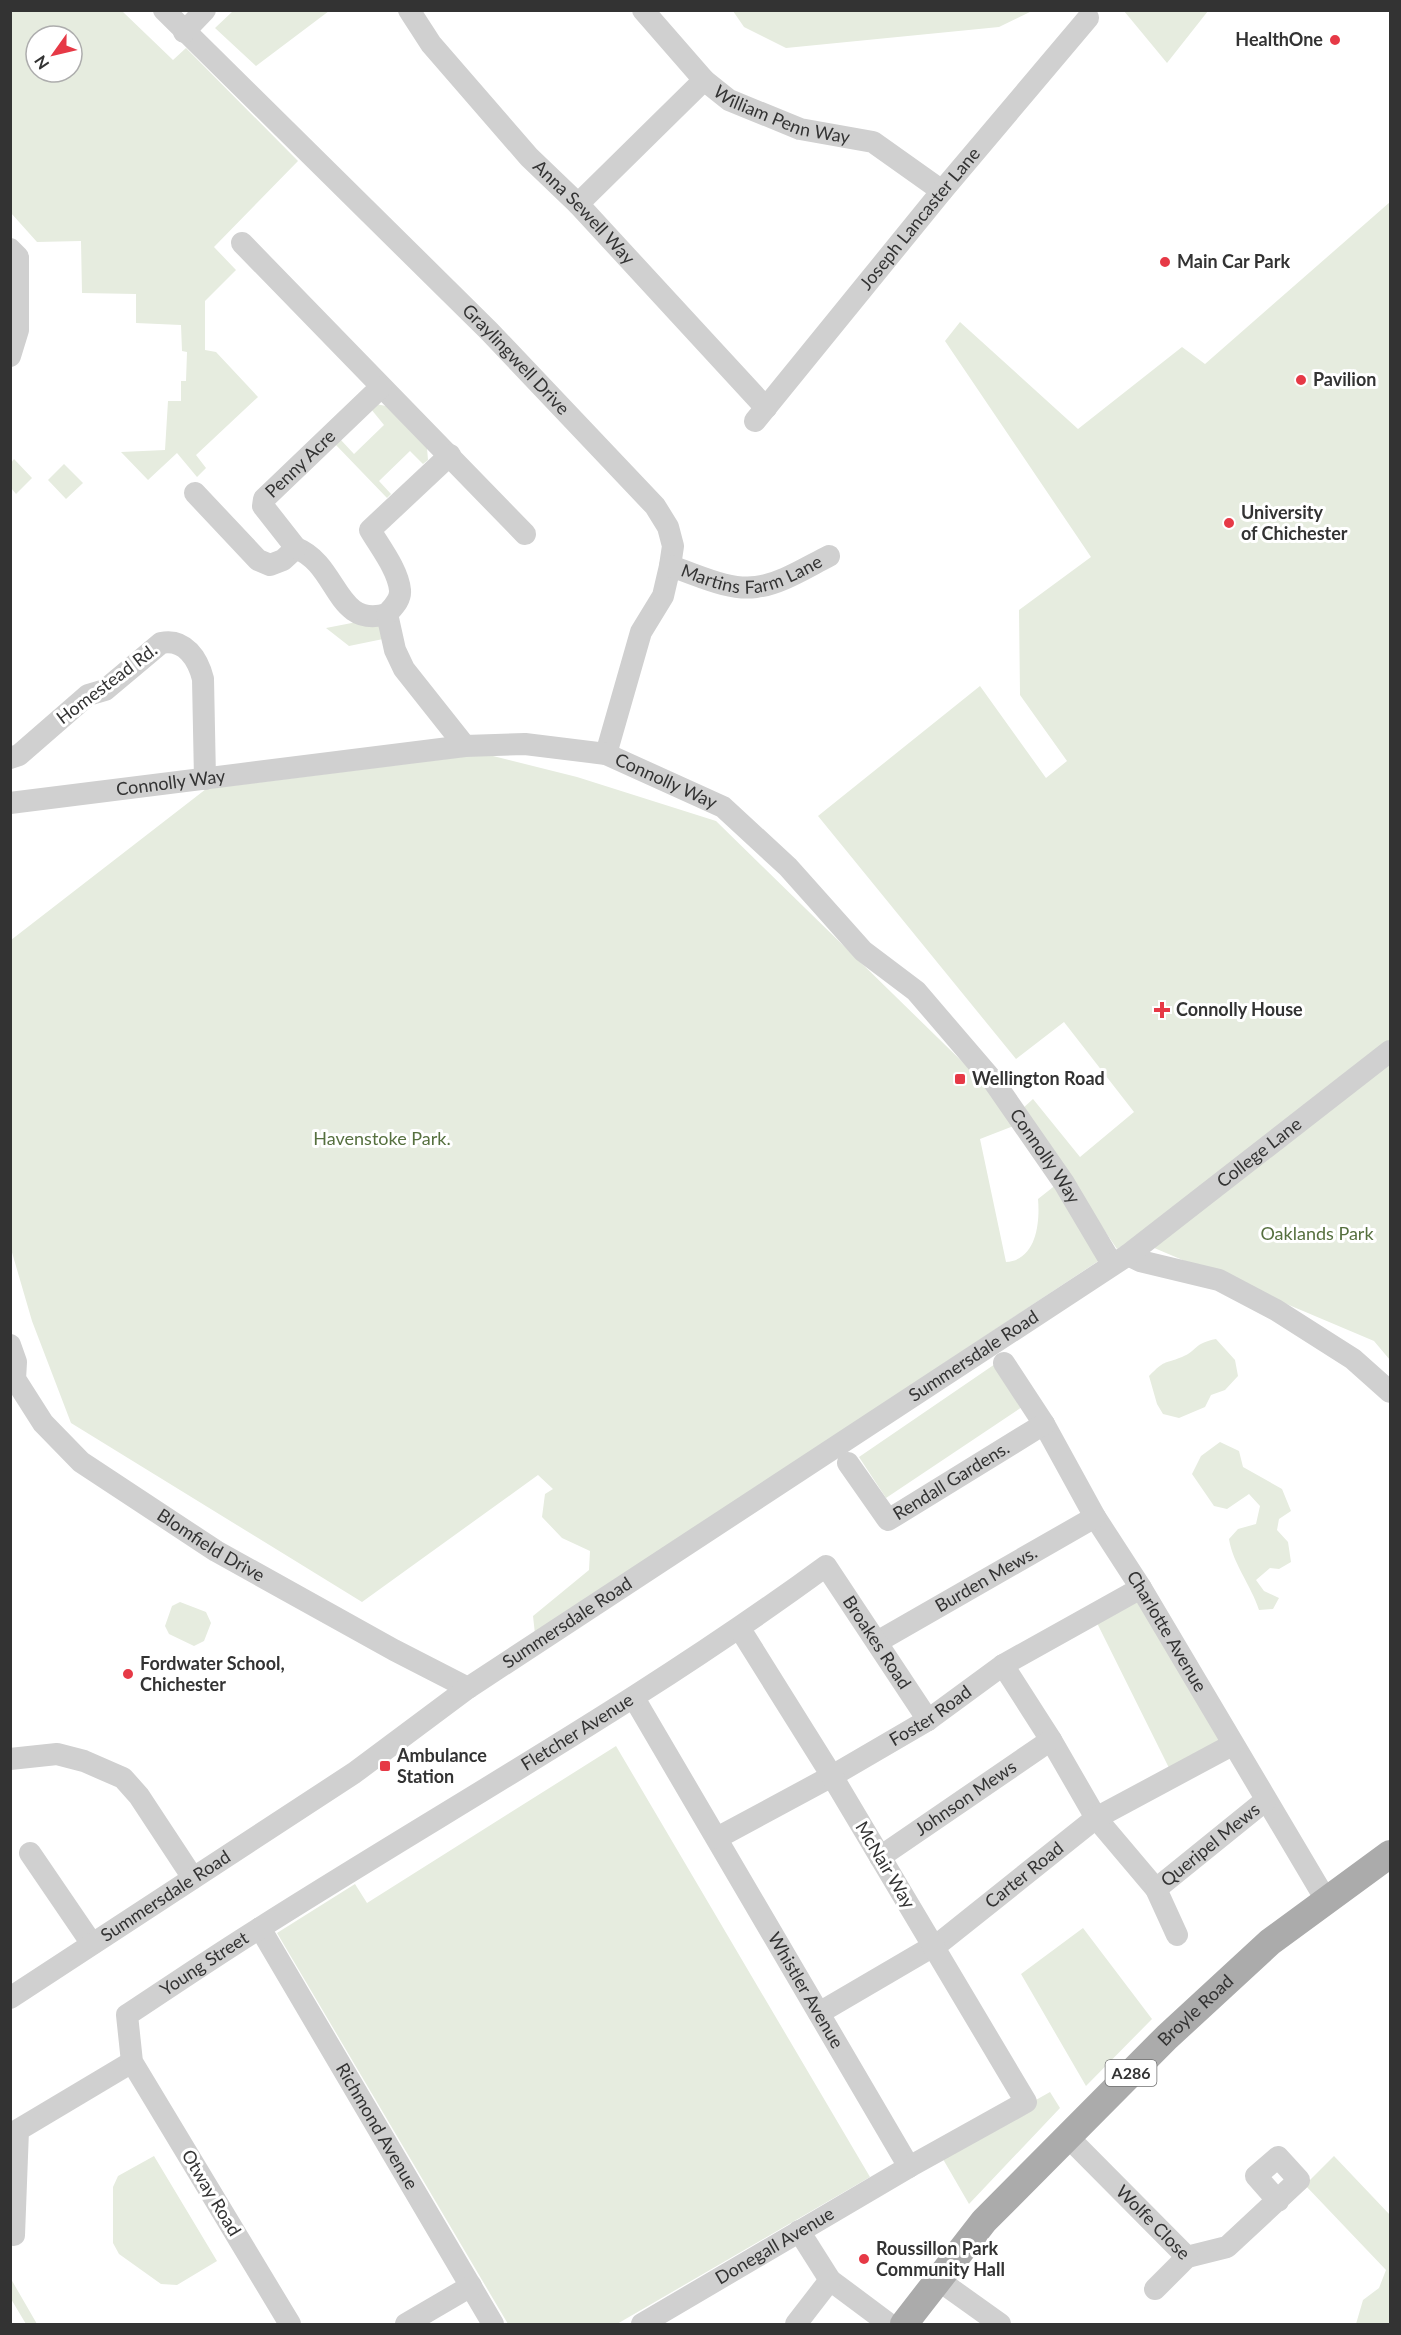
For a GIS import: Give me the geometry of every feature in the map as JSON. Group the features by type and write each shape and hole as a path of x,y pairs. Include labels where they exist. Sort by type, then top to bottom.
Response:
{"main road":[{"name":"Broyle Road","path":"904,2325 937,2279 984,2221 1224,1982 1270,1942 1390,1854"}],"street":[{"name":"Graylingwell Drive","path":"164,10 489,331 655,506 668,527 673,546 663,596 641,632 606,754"},
{"path":"184,32 205,10"},
{"name":"Anna Sewell Way","path":"409,10 431,44 522,148 578,204 761,415"},
{"name":"William Penn Way","path":"643,10 704,80 729,100 800,129 873,142 942,191"},
{"name":"Joseph Lancaster Lane","path":"761,415 942,191 1088,18"},
{"path":"578,204 704,80"},
{"path":"242,243 525,534"},
{"path":"10,249 18,257 18,330 10,356"},
{"name":"Penny Acre","path":"381,387 264,499 263,506 266,513 296,548 308,553 325,570 345,605 362,615 387,614"},
{"path":"450,455 363,537 390,565 400,591 397,603 387,614 395,650 404,669 465,746"},
{"path":"195,493 258,560 270,565 283,560 296,548"},
{"name":"Martins Farm Lane","path":"670,566 732,586 756,587 785,578 830,556"},
{"name":"Homestead Rd.","path":"10,758 19,755 88,695 105,690 161,643 169,641 191,652 200,665 203,679 205,779"},
{"name":"Connolly Way","path":"10,803 465,746 525,744 606,754 723,807 788,867 863,951 916,991 994,1082 1120,1259"},
{"name":"College Lane","path":"1120,1259 1390,1052"},
{"path":"1120,1259 1219,1280 1276,1310 1353,1359 1390,1392"},
{"name":"Summersdale Road","path":"10,1998 354,1773 468,1688 1120,1259"},
{"name":"Blomfield Drive","path":"10,1345 16,1362 13,1381 43,1423 81,1462 216,1551 394,1650 468,1688"},
{"name":"Charlotte Avenue","path":"1004,1363 1044,1424 1095,1517 1141,1588 1232,1745 1326,1900"},
{"name":"Rendall Gardens.","path":"848,1463 888,1520 1044,1424"},
{"name":"Burden Mews.","path":"877,1642 1095,1517"},
{"name":"Broakes Road","path":"826,1566 928,1720"},
{"name":"Fletcher Avenue","path":"323,1890 634,1698 740,1629 826,1566"},
{"name":"Foster Road","path":"717,1838 832,1776 928,1720 1003,1665 1141,1588"},
{"name":"McNair Way","path":"740,1629 832,1776 1026,2102 909,2168"},
{"path":"1003,1665 1051,1740 1096,1818"},
{"name":"Whistler Avenue","path":"634,1698 909,2168"},
{"name":"Johnson Mews","path":"880,1857 1051,1740"},
{"name":"Carter Road","path":"819,2013 934,1946 1096,1818 1232,1745"},
{"path":"10,1759 57,1754 84,1761 123,1778 139,1796 193,1878"},
{"name":"Queripel Mews","path":"1156,1889 1266,1800"},
{"name":"Queripel Mews","path":"1096,1818 1156,1889 1176,1935"},
{"path":"30,1853 92,1944"},
{"name":"Young Street","path":"132,2062 127,2015 260,1928 323,1890"},
{"name":"Richmond Avenue","path":"260,1928 493,2325"},
{"path":"14,2235 18,2130 132,2062"},
{"name":"Otway Road","path":"132,2062 290,2325"},
{"name":"Wolfe Close","path":"1067,2136 1187,2257 1227,2247 1278,2202"},
{"name":"Donegall Avenue","path":"642,2325 909,2168"},
{"path":"799,2231 830,2280 889,2325"},
{"path":"1155,2289 1187,2257"},
{"path":"937,2279 1000,2325"},
{"path":"796,2325 830,2280"},
{"path":"406,2325 471,2286"}],"green space":[{"path":"11,11 122,11 173,60 186,48 298,161 214,247 236,270 205,301 205,350 216,352 258,397 196,455 206,468 197,477 177,453 148,480 121,452 165,450 168,401 181,401 181,381 186,381 187,352 182,351 181,325 136,323 136,294 82,293 81,241 37,242 11,213"},
{"path":"233,11 329,11 256,66 215,28"},
{"path":"733,11 1032,11 999,27 786,48 744,27"},
{"path":"1124,11 1208,11 1167,63"},
{"name":"University of Chichester","path":"1390,202 1390,1360 1374,1341 1133,1239 1117,1249 1022,1109 1033,1099 1080,1157 1134,1112 1064,1022 1016,1059 818,816 980,686 1046,778 1067,761 1020,695 1019,610 1091,557 945,341 960,322 1078,429 1182,347 1205,364"},
{"path":"376,404 386,406 427,448 428,460 423,464 410,451 379,481 391,494 387,498 335,444 340,439 354,454 384,425 371,409"},
{"path":"14,459 32,478 16,494 11,488 11,463"},
{"path":"64,464 83,483 66,499 48,480"},
{"path":"362,621 385,625 388,638 349,646 326,628"},
{"name":"Havenstoke Park.","path":"485,754 577,777 716,821 1024,1122 980,1139 1006,1262 1024,1255 1030,1247 1037,1229 1038,1199 1062,1180 1109,1254 535,1634 533,1616 589,1570 590,1551 562,1538 542,1517 545,1494 553,1489 538,1475 362,1602 71,1423 32,1321 11,1249 11,940 206,789"},
{"path":"1216,1339 1235,1360 1238,1376 1225,1390 1211,1395 1205,1407 1179,1418 1163,1414 1157,1404 1149,1376 1162,1365 1187,1355 1200,1345"},
{"path":"998,1362 1025,1405 886,1498 859,1457"},
{"path":"1220,1442 1239,1451 1243,1467 1282,1489 1291,1511 1279,1519 1277,1530 1288,1542 1291,1562 1279,1569 1270,1568 1256,1580 1264,1591 1279,1598 1273,1609 1259,1610 1234,1557 1229,1539 1238,1529 1256,1524 1260,1506 1249,1494 1227,1509 1214,1506 1192,1474 1201,1456"},
{"path":"1137,1600 1222,1744 1173,1776 1095,1619"},
{"path":"180,1602 206,1612 211,1623 204,1641 194,1646 169,1634 165,1626 172,1606"},
{"path":"616,1746 870,2177 617,2324 508,2324 277,1933 355,1884 367,1903"},
{"path":"1083,1928 1152,2019 1086,2086 1021,1974"},
{"path":"1050,2092 1060,2108 969,2204 940,2154"},
{"path":"154,2156 217,2261 177,2285 161,2284 119,2254 113,2243 113,2187 118,2176"},
{"path":"1334,2156 1390,2215 1390,2324 1356,2324 1363,2300 1379,2288 1386,2270 1305,2185"},
{"path":"11,2279 37,2324 26,2324 11,2299"}],"place":[{"name":"HealthOne","path":"1335,40"},
{"name":"Main Car Park","path":"1165,262"},
{"name":"Pavilion","path":"1301,380"},
{"name":"University of Chichester","path":"1229,523"},
{"name":"Connolly House","path":"1162,1010"},
{"name":"Wellington Road","path":"960,1079"},
{"name":"Fordwater School, Chichester","path":"128,1674"},
{"name":"Ambulance Station","path":"385,1766"},
{"name":"Roussillon Park Community Hall","path":"864,2259"}],"park label":[{"name":"Oaklands Park","path":"1317,1234"}]}
